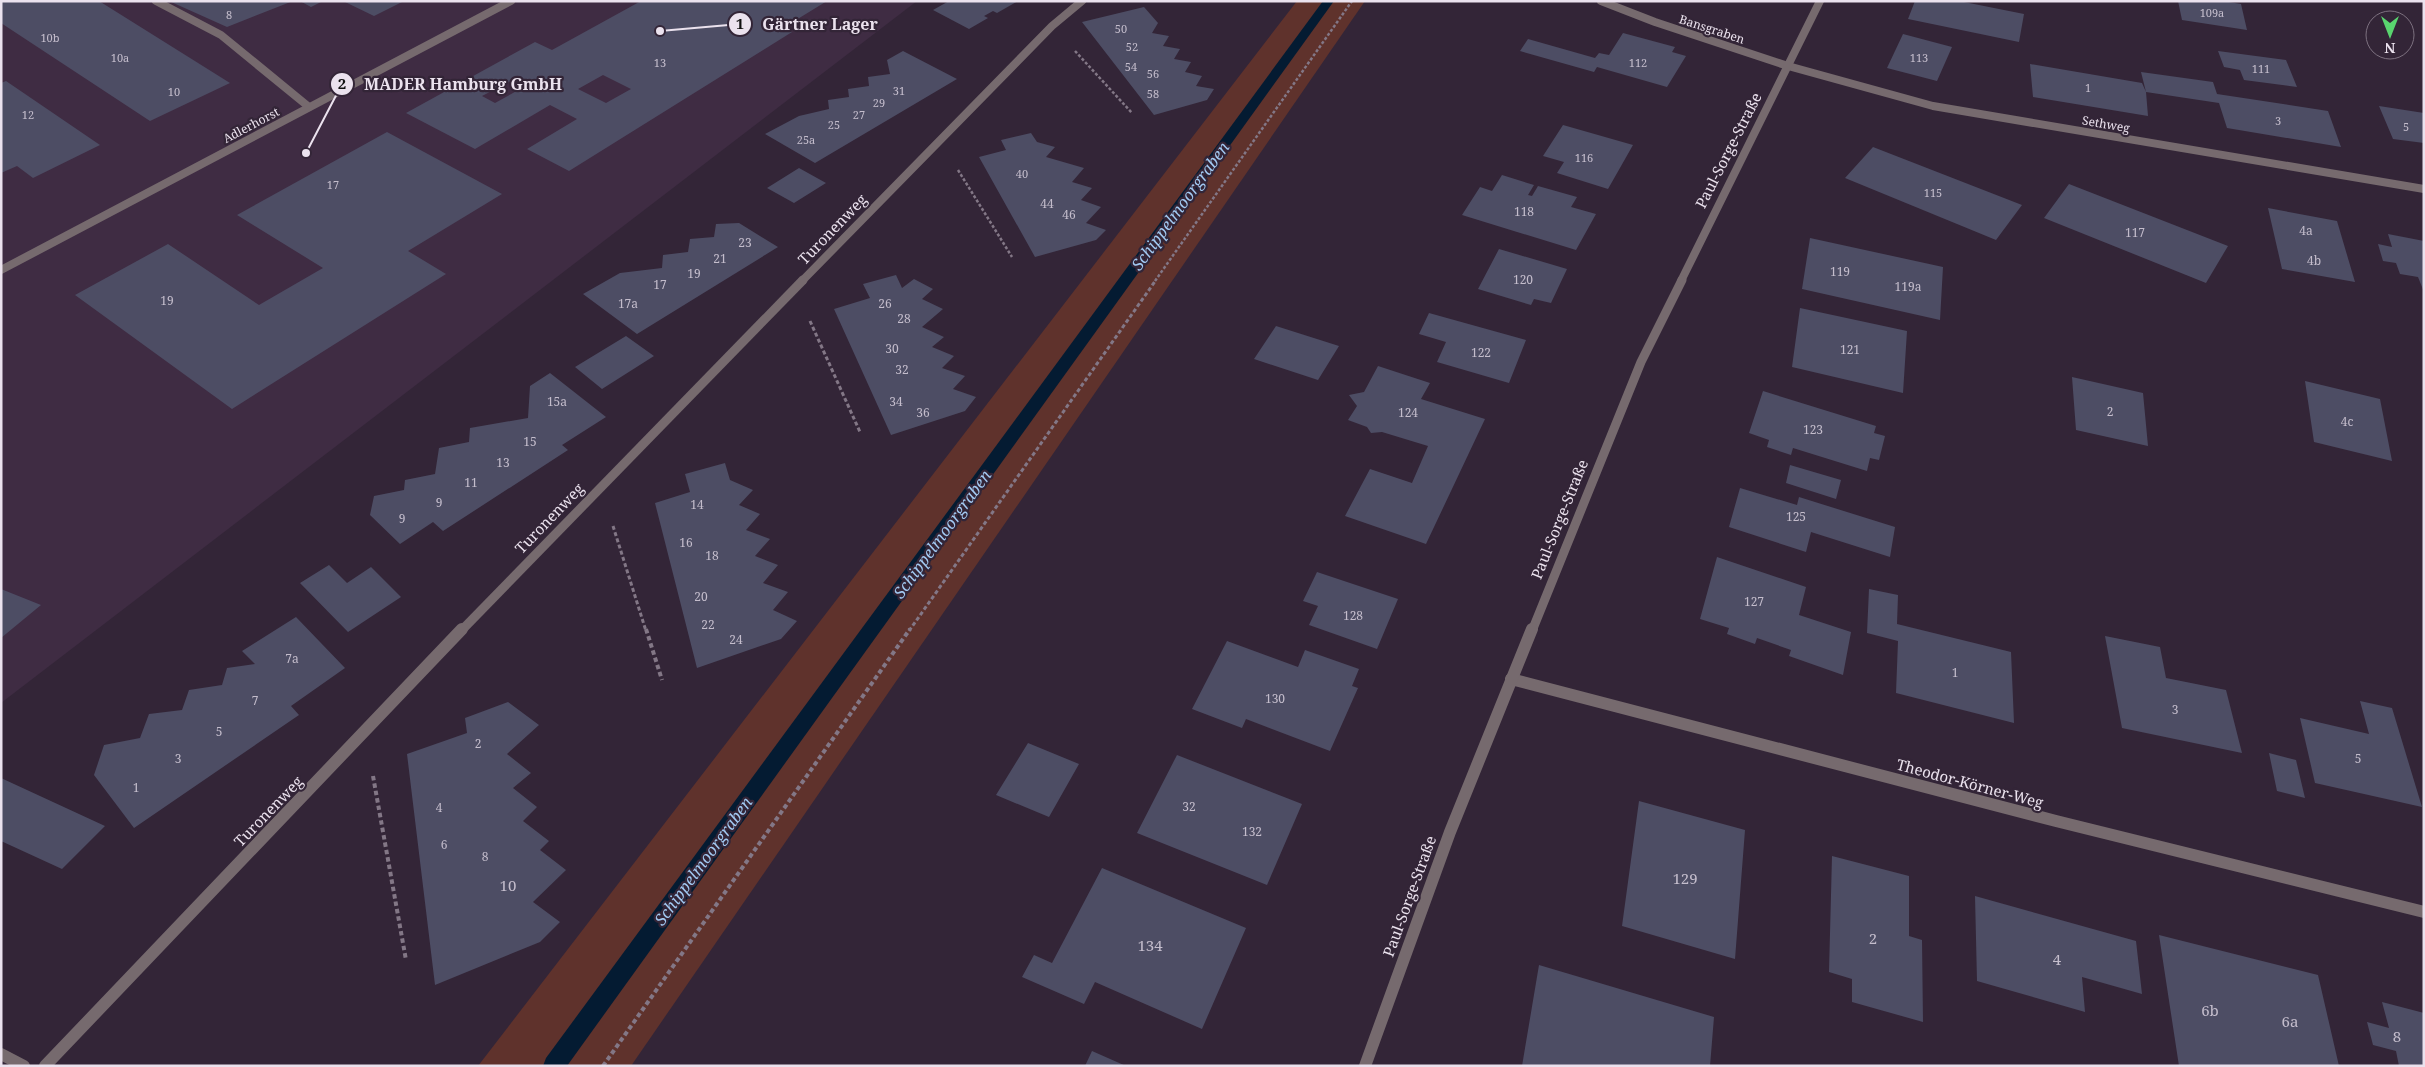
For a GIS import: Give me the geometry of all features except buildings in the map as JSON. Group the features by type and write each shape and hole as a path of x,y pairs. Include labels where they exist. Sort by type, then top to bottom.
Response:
{"street":[{"path":"156,1 221,35 309,107"},
{"name":"Adlerhorst","path":"1,270 511,1"},
{"name":"Turonenweg","path":"46,1066 601,486 1052,26 1082,1"},
{"name":"Bansgraben","path":"1601,1 1655,22 1788,66"},
{"name":"Paul-Sorge-Straße","path":"1365,1066 1450,832 1510,679 1640,362 1820,1"},
{"name":"Sethweg","path":"1788,66 1933,106 2424,189"},
{"name":"Theodor-Körner-Weg","path":"1510,679 2056,821 2424,912"},
{"path":"1,1054 24,1066"}],"path":[{"path":"603,1066 1352,1"},
{"path":"1052,26 1132,113"},
{"path":"940,140 1012,257"},
{"path":"796,288 860,432"},
{"path":"601,486 662,680"},
{"path":"365,732 406,960"}],"shaded area":[{"path":"1,1 917,1 1,703"},
{"path":"1297,1 1365,1 631,1066 478,1066"}],"waterway":[{"name":"Schippelmoorgraben","path":"554,1066 1329,1"}],"place":[{"name":"Gärtner Lager","path":"660,31"},
{"name":"MADER Hamburg GmbH","path":"306,153"}]}
